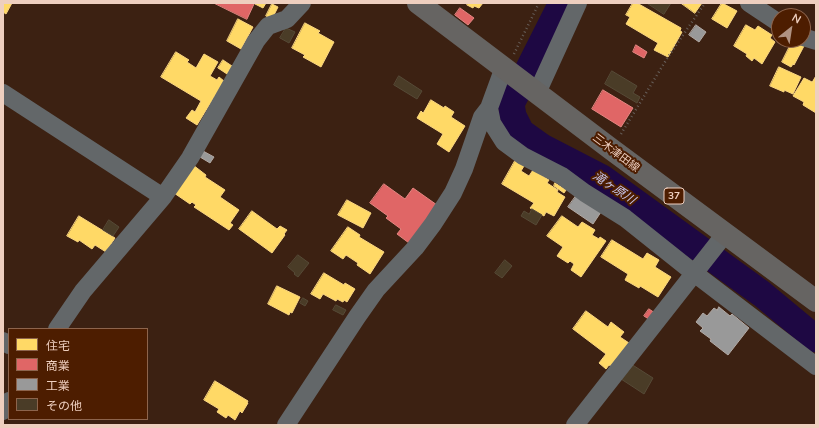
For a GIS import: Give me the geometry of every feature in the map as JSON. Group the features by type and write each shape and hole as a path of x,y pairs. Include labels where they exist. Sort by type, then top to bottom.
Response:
{"main road":[{"name":"三木津田線","path":"418,3 536,91 722,238 816,301"}],"street":[{"path":"58,328 83,291 163,197 190,158 256,40 268,26 287,19 302,3"},
{"path":"536,91 578,3"},
{"path":"749,3 771,18"},
{"path":"286,425 376,290 415,248 434,224 453,193 464,169 482,117 489,108 509,71"},
{"path":"3,93 163,197"},
{"path":"489,108 492,123 504,142 523,156 562,176 585,193 625,218 697,270 816,366"},
{"path":"575,425 722,238"}],"path":[{"path":"509,71 515,52 539,3"},
{"path":"611,149 668,57 705,3"}],"building: 住宅":[{"path":"3,3 12,3 6,14 3,12"},
{"path":"255,3 266,3 263,8"},
{"path":"468,3 483,3 479,8 474,6 473,8 467,5"},
{"path":"633,3 637,3 681,28 680,31 682,32 668,57 654,50 658,43 626,24 630,17 626,15"},
{"path":"681,3 702,3 695,13"},
{"path":"722,3 737,11 727,28 712,19"},
{"path":"272,4 278,7 272,19 266,16"},
{"path":"238,19 253,27 241,49 227,41"},
{"path":"305,23 320,31 318,33 334,42 321,67 303,57 305,55 292,48"},
{"path":"746,25 755,30 758,26 771,34 771,48 762,64 754,58 752,61 746,56 747,54 734,46"},
{"path":"789,48 803,48 794,65 793,64 791,67 782,62"},
{"path":"176,52 189,60 187,62 196,68 204,54 218,62 210,76 217,80 219,77 224,81 197,125 186,118 192,110 195,112 201,101 161,77"},
{"path":"223,60 232,66 227,74 218,68"},
{"path":"779,67 801,77 793,94 770,86"},
{"path":"816,76 816,113 803,105 804,102 793,96 804,78 812,82"},
{"path":"431,100 454,112 451,117 465,126 449,152 437,144 443,134 417,118 421,111 423,113"},
{"path":"515,161 524,166 521,171 529,176 533,170 549,180 547,183 558,190 557,192 565,197 554,216 546,212 544,216 530,208 534,203 502,184"},
{"path":"193,165 206,175 205,177 225,190 220,197 239,210 230,223 233,225 229,230 194,207 196,205 192,202 190,204 174,193"},
{"path":"555,183 566,190 564,193 554,186"},
{"path":"347,200 371,213 363,228 338,215"},
{"path":"252,211 277,229 280,226 287,230 272,253 239,229"},
{"path":"79,216 115,238 106,252 95,245 92,249 79,240 78,242 67,236"},
{"path":"562,216 578,227 582,222 595,230 592,235 599,239 600,237 606,241 581,277 571,270 574,264 570,261 568,263 557,256 563,247 547,236"},
{"path":"348,227 360,235 359,237 384,252 370,274 346,255 343,259 331,251"},
{"path":"612,240 643,259 647,253 659,260 655,267 671,277 658,297 640,286 639,288 625,280 628,274 601,257"},
{"path":"324,273 344,285 345,283 355,289 347,302 337,299 336,301 323,294 320,299 311,294"},
{"path":"277,286 300,297 292,313 290,312 289,315 268,304"},
{"path":"586,311 608,327 611,322 624,332 620,337 629,343 611,366 609,365 606,369 599,363 606,354 573,329"},
{"path":"215,381 248,401 242,413 240,411 235,420 228,415 226,418 217,412 219,409 204,400"}],"building: 商業":[{"path":"214,3 252,3 254,4 247,19"},
{"path":"460,8 474,18 468,25 455,15"},
{"path":"636,45 647,52 644,58 633,52"},
{"path":"603,90 633,108 621,127 592,109"},
{"path":"384,184 405,199 413,188 437,205 409,243 397,234 401,229 386,218 388,216 370,203"},
{"path":"649,309 655,313 650,320 644,316"}],"building: 工業":[{"path":"696,25 706,32 699,42 689,35"},
{"path":"203,151 214,157 210,163 200,157"},
{"path":"576,196 601,212 593,224 568,207"},
{"path":"719,307 730,316 732,314 749,328 728,355 700,331 703,328 696,322 703,313 707,316 714,308 717,310"}],"building: その他":[{"path":"647,3 671,3 664,14"},
{"path":"286,28 295,32 289,43 280,38"},
{"path":"612,71 637,86 633,93 640,97 637,103 605,84"},
{"path":"399,76 422,91 417,99 394,85"},
{"path":"532,209 542,215 536,225 521,216 524,211 529,214"},
{"path":"109,220 119,227 113,236 103,230"},
{"path":"298,255 309,263 298,277 288,267"},
{"path":"505,260 512,266 502,278 495,273"},
{"path":"303,298 308,301 305,306 300,303"},
{"path":"336,305 346,310 343,315 333,310"},
{"path":"631,364 653,378 644,394 621,379"}],"waterway":[{"name":"滝ヶ原川","path":"562,3 511,104 513,116 521,132 542,147 602,178 762,294 816,339"}]}
